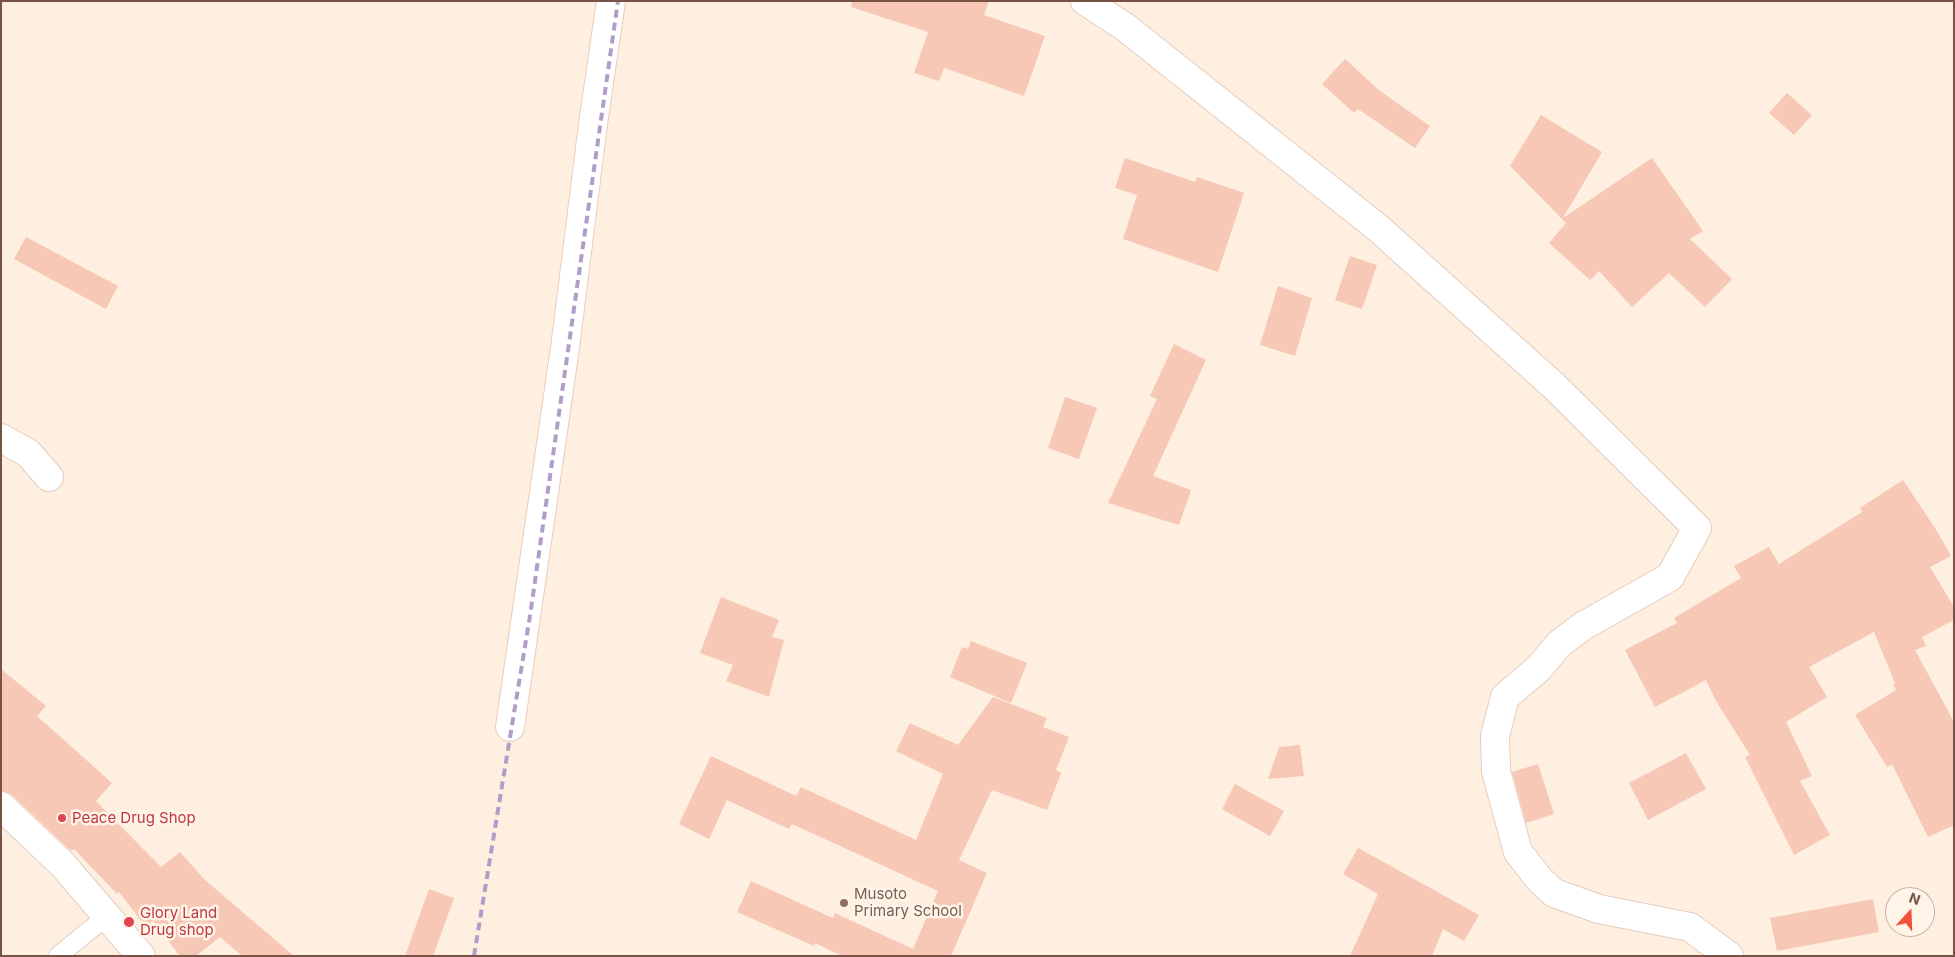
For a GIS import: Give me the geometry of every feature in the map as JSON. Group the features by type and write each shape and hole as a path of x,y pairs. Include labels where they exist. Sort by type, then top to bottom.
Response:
{"street":[{"path":"510,727 565,348 593,124 611,1"},
{"path":"1085,1 1125,28 1378,228 1554,386 1697,528 1670,577 1583,626 1559,644 1539,668 1504,697 1495,736 1496,771 1518,852 1540,880 1554,893 1599,909 1690,927 1728,956"},
{"path":"1,438 28,454 49,477"},
{"path":"1,806 63,865 141,956"}],"lane":[{"path":"58,956 107,916"}],"building":[{"path":"852,1 989,1 984,15 1045,36 1024,96 944,68 939,81 914,73 928,32 851,7"},
{"path":"1345,59 1380,91 1430,126 1415,148 1358,109 1354,113 1322,84"},
{"path":"1787,93 1812,115 1794,135 1769,113"},
{"path":"1541,115 1602,152 1563,218 1652,158 1703,231 1690,239 1732,279 1705,307 1669,273 1632,307 1599,271 1590,280 1549,243 1566,223 1510,166"},
{"path":"1125,158 1195,182 1197,177 1244,193 1218,272 1123,239 1137,195 1115,188"},
{"path":"26,237 118,286 106,309 14,259"},
{"path":"1350,256 1377,265 1362,309 1335,300"},
{"path":"1278,286 1312,298 1295,356 1260,345"},
{"path":"1174,344 1206,360 1153,476 1191,490 1179,525 1108,503 1157,399 1150,396"},
{"path":"1065,397 1097,408 1079,459 1048,448"},
{"path":"1903,480 1937,531 1951,556 1930,567 1954,607 1954,620 1922,637 1926,646 1915,650 1954,722 1954,825 1928,837 1892,764 1887,767 1855,715 1896,690 1893,684 1895,683 1874,632 1809,667 1827,697 1786,722 1812,776 1800,781 1830,835 1794,855 1745,757 1750,755 1716,701 1706,680 1655,707 1625,650 1677,623 1674,618 1741,578 1734,566 1769,547 1779,564 1862,512 1860,508"},
{"path":"721,597 779,620 772,637 784,640 769,697 726,681 733,665 700,653"},
{"path":"971,641 1027,663 1011,703 950,677 962,647 968,649"},
{"path":"1,669 46,706 37,716 112,783 96,801 161,867 180,852 205,880 294,956 242,956 220,937 196,956 180,956 153,921 145,926 119,892 117,894 74,849 71,851 12,795 1,791"},
{"path":"993,697 1047,718 1043,727 1069,737 1056,770 1061,773 1047,810 992,790 959,860 987,873 951,956 842,956 815,943 814,946 737,912 751,881 833,918 835,913 913,949 938,891 792,824 789,829 727,800 709,839 679,824 711,756 796,796 801,787 916,840 943,774 896,751 910,723 958,745"},
{"path":"1300,745 1304,776 1268,779 1279,747"},
{"path":"1686,753 1706,789 1648,820 1629,783"},
{"path":"1538,764 1554,814 1526,823 1512,772"},
{"path":"1235,784 1284,811 1270,836 1222,809"},
{"path":"1358,848 1479,915 1464,941 1443,929 1432,956 1350,956 1378,894 1343,874"},
{"path":"429,889 454,898 433,956 405,956"},
{"path":"1873,899 1879,932 1777,951 1770,918"}],"railway":[{"path":"474,956 530,616 618,1"}],"place":[{"name":"Peace Drug Shop","path":"62,818"},
{"name":"Musoto Primary School","path":"844,903"},
{"name":"Glory Land Drug shop","path":"129,922"}]}
